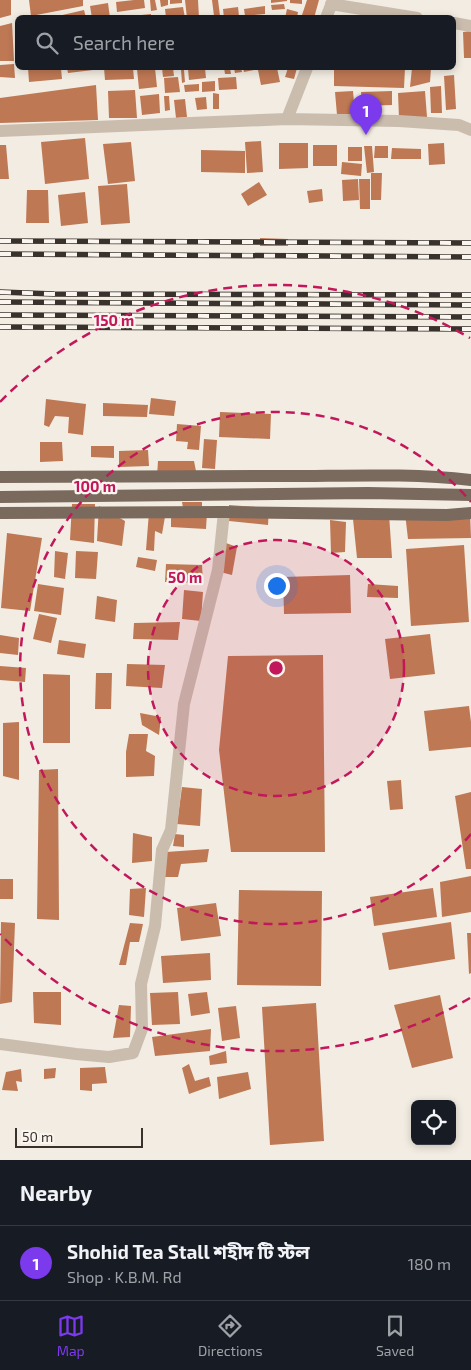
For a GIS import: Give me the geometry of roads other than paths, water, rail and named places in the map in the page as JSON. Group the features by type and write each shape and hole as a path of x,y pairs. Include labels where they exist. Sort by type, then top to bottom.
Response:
{"main road":[{"path":"0,477 132,478 393,475 449,477 471,480"},
{"path":"0,497 368,493 471,495"},
{"path":"0,512 224,512 438,515 471,513"}],"street":[{"path":"327,15 332,2 401,15"},
{"path":"456,23 471,26"},
{"path":"288,119 306,70"},
{"path":"0,131 288,119 399,121 459,125 471,130"},
{"path":"0,1044 109,1057 133,1052 142,1029 141,984 156,926 162,850 171,830 184,704 218,570 224,512"}],"railway":[{"path":"0,241 471,243"},
{"path":"0,254 471,257"},
{"path":"0,292 54,294 471,295"},
{"path":"0,302 471,305"},
{"path":"0,315 471,317"},
{"path":"0,327 471,329"}],"place":[{"name":"Shohid Tea Stall শহীদ টি স্টল","path":"366,135"}]}
